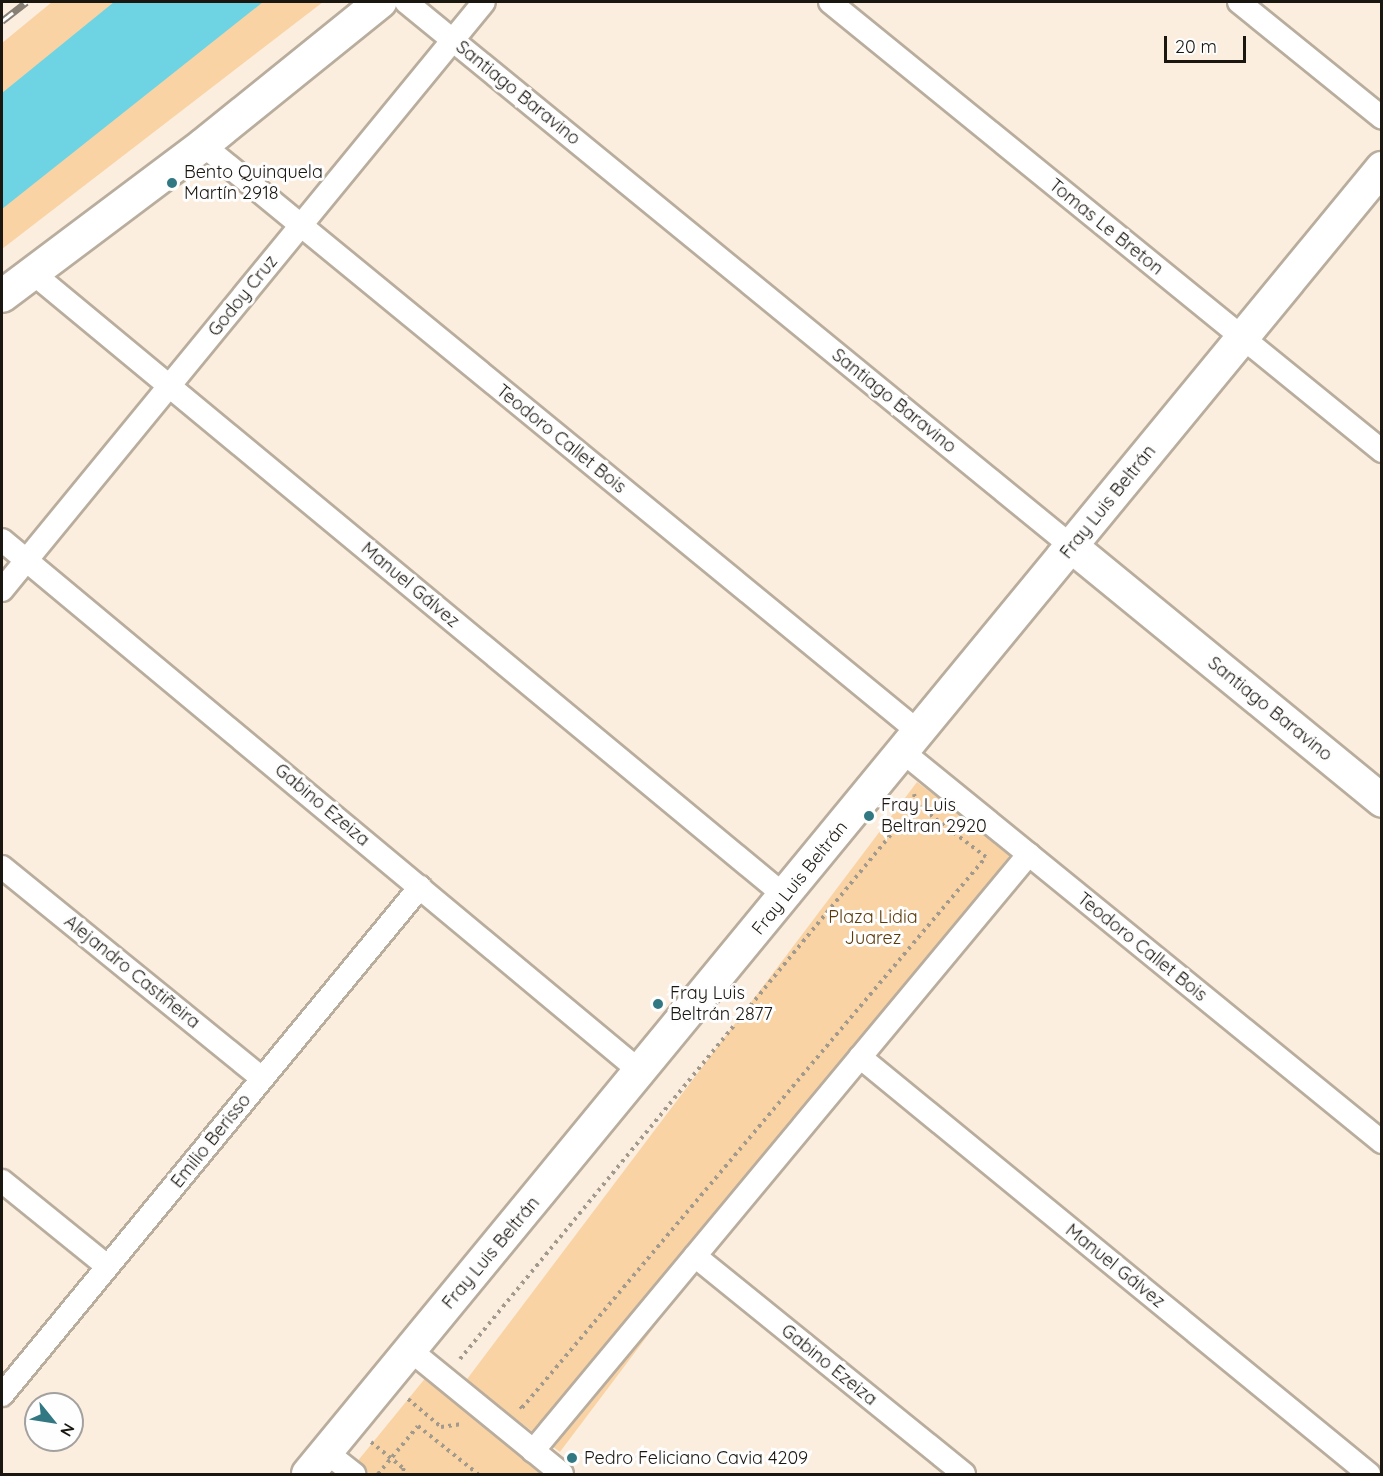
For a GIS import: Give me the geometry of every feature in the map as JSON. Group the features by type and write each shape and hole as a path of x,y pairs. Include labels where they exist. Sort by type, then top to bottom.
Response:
{"main road":[{"path":"2,296 203,145 380,2"},
{"name":"Fray Luis Beltrán","path":"317,1463 1382,168"},
{"name":"Santiago Baravino","path":"1071,546 1382,801"}],"street":[{"name":"Santiago Baravino","path":"406,2 1071,546"},
{"name":"Godoy Cruz","path":"2,590 484,2"},
{"name":"Tomas Le Breton","path":"830,2 1382,451"},
{"path":"1239,2 1382,118"},
{"name":"Teodoro Callet Bois","path":"203,145 301,225 911,742 1029,855 1382,1142"},
{"name":"Manuel Gálvez","path":"34,274 785,896"},
{"name":"Gabino Ezeiza","path":"2,540 640,1072"},
{"path":"533,1451 1029,855"},
{"name":"Alejandro Castiñeira","path":"2,867 262,1078"},
{"name":"Emilio Berisso","path":"2,1395 420,887"},
{"name":"Manuel Gálvez","path":"860,1057 1370,1474"},
{"path":"2,1181 107,1266"},
{"name":"Gabino Ezeiza","path":"695,1256 964,1474"},
{"path":"410,1350 562,1474"},
{"path":"317,1463 354,1474"}],"path":[{"path":"469,1365 460,1358 916,804 911,742"},
{"path":"513,1401 522,1408 986,857 916,804"},
{"path":"378,1474 418,1426 478,1474"},
{"path":"364,1436 403,1468 405,1474"}],"green space":[{"path":"52,2 323,2 2,249 2,43"},
{"name":"Plaza Lidia Juarez","path":"917,782 1011,853 560,1452 466,1381"},
{"path":"427,1376 546,1474 370,1474 356,1463"}],"water":[{"path":"114,2 263,2 2,209 2,93"}],"railway":[{"path":"2,21 26,2"}],"place":[{"name":"Bento Quinquela Martín 2918","path":"172,183"},
{"name":"Fray Luis Beltran 2920","path":"869,816"},
{"name":"Fray Luis Beltrán 2877","path":"658,1004"},
{"name":"Pedro Feliciano Cavia 4209","path":"572,1458"}]}
